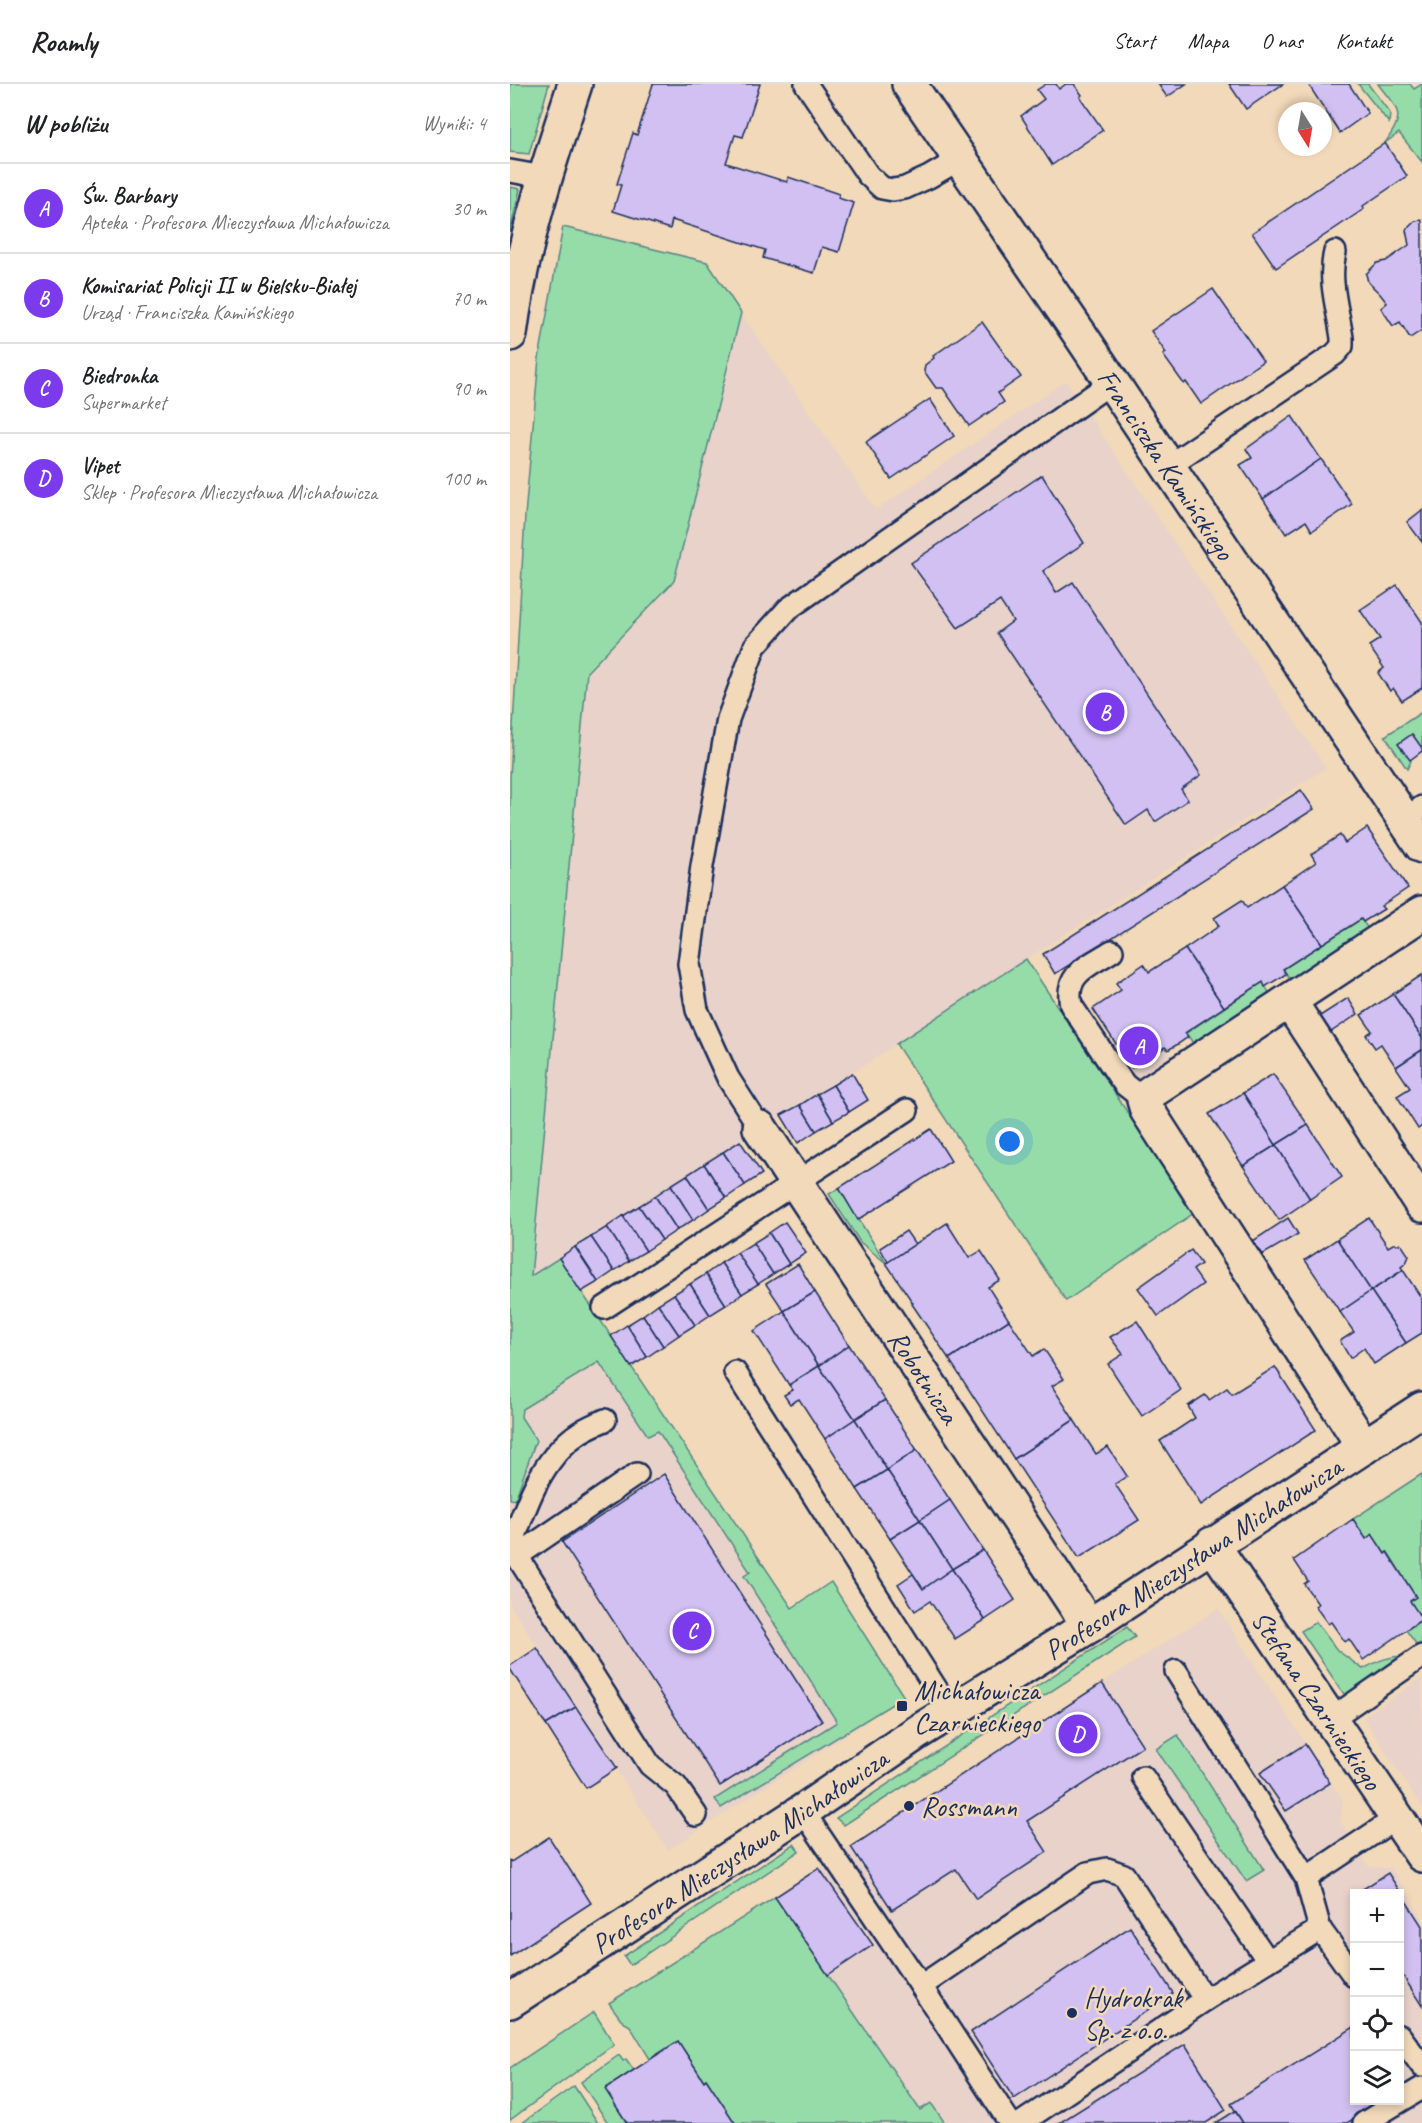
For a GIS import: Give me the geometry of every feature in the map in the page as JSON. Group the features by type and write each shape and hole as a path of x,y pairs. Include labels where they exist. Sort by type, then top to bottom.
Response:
{"street":[{"path":"510,332 524,254 544,177 575,84"},
{"name":"Franciszka Kamińskiego","path":"909,84 1168,466 1416,824"},
{"path":"1144,1100 1151,1092 1422,913"},
{"path":"1290,1002 1422,1205"},
{"name":"Profesora Mieczysława Michałowicza","path":"1144,1100 1147,1110 1364,1447"},
{"name":"Robotnicza","path":"760,1128 1089,1626"},
{"name":"Profesora Mieczysława Michałowicza","path":"510,2001 951,1712 1089,1626 1422,1409"},
{"name":"Stefana Czarnieckiego","path":"1212,1544 1422,1855"}],"lane":[{"path":"806,84 868,175 882,188 893,190 905,188 960,159"},
{"path":"510,171 544,177"},
{"path":"1168,466 1335,354 1342,346 1333,284 1332,263 1335,252"},
{"path":"760,1128 728,1078 697,1010 689,964 702,866 728,719 755,646 788,609 1112,382"},
{"path":"1112,951 1077,975 1071,982 1068,993 1071,1005 1119,1077 1125,1085 1144,1100"},
{"path":"604,1308 795,1181 907,1110"},
{"path":"735,1372 951,1712"},
{"path":"512,1553 533,1491 551,1459 578,1434 605,1420"},
{"path":"512,1553 637,1474"},
{"path":"512,1553 650,1765 676,1786 696,1815"},
{"path":"1331,1719 1422,1656"},
{"path":"1176,1671 1306,1878 1320,1929 1350,1970"},
{"path":"1143,1777 1268,1961"},
{"path":"803,1811 1010,2123"},
{"path":"1306,1878 1398,1817"},
{"path":"921,1986 1088,1873 1107,1869 1124,1875 1205,2000"},
{"path":"1021,2123 1205,2000 1320,1929"},
{"path":"1404,2041 1422,2066"},
{"path":"1364,2123 1422,2088"}],"shaded area":[{"path":"741,313 876,510 1066,381 1326,768 530,1277 587,672 674,581"},
{"path":"1146,1018 1174,1060 1117,1098 1089,1056"},
{"path":"611,1336 867,1721 668,1850 510,1604 510,1411"},
{"path":"1218,1609 1343,1801 1340,1821 1369,1867 1391,1868 1422,1917 1422,2123 945,2123 931,2103 920,2110 775,1897"},
{"path":"1422,1678 1422,1807 1363,1717"}],"green space":[{"path":"510,84 549,84 529,154 510,152"},
{"path":"1358,84 1368,84 1390,113 1389,123"},
{"path":"1378,84 1410,84 1414,89 1422,84 1422,162 1399,133 1385,143 1398,118 1395,106"},
{"path":"510,187 520,189 510,232"},
{"path":"563,227 707,262 741,313 674,581 587,672 531,1276 559,1258 792,1608 831,1582 904,1697 721,1808 715,1799 837,1722 744,1576 750,1572 658,1431 648,1436 599,1362 522,1409 521,1417 536,1440 515,1500 510,1499 510,778 525,516 539,358"},
{"path":"1422,712 1422,748 1412,734 1398,744 1411,761 1407,769 1385,736"},
{"path":"1361,919 1369,930 1292,982 1283,969"},
{"path":"1026,959 1194,1213 1066,1301 896,1044"},
{"path":"1263,982 1271,996 1195,1046 1186,1033"},
{"path":"839,1188 886,1263 860,1242 829,1194"},
{"path":"1422,1474 1422,1620 1410,1601 1416,1597 1388,1552 1385,1554 1372,1534 1366,1539 1353,1519"},
{"path":"1422,1620 1422,1645 1419,1648 1406,1630"},
{"path":"1316,1622 1337,1650 1363,1669 1384,1659 1408,1656 1352,1695 1344,1694 1301,1631"},
{"path":"1127,1627 1135,1637 844,1825 836,1818"},
{"path":"1178,1735 1264,1870 1246,1881 1156,1749"},
{"path":"794,1844 799,1851 630,1965 624,1956"},
{"path":"775,1897 920,2110 931,2103 945,2123 735,2123 678,2041 650,2059 630,2026 623,2022 609,2003"},
{"path":"594,2012 614,2044 510,2120 510,2068"},
{"path":"619,2055 623,2061 626,2059 634,2070 605,2089 627,2123 608,2123 581,2082"},
{"path":"574,2086 598,2123 522,2123"}],"building":[{"path":"653,84 760,84 743,137 735,135 726,163 787,182 788,177 839,194 838,198 854,203 839,252 822,247 814,273 763,258 765,250 672,220 670,229 613,211 621,185 617,184 633,133 637,135"},
{"path":"1046,84 1056,84 1059,89 1066,84 1074,84 1082,95 1080,97 1103,130 1052,165 1021,116 1044,99 1037,90"},
{"path":"1158,84 1186,84 1167,97"},
{"path":"1229,84 1283,84 1246,109"},
{"path":"1308,84 1349,84 1368,113 1340,133 1332,121 1332,102 1320,102"},
{"path":"1385,143 1407,176 1363,206 1364,209 1276,268 1252,233"},
{"path":"1422,220 1422,330 1410,338 1400,322 1393,326 1381,308 1387,303 1368,282 1366,274 1377,263 1386,261 1409,245 1406,230 1415,221"},
{"path":"1213,289 1263,361 1201,404 1163,355 1166,353 1151,331"},
{"path":"982,322 1021,377 998,393 1004,402 969,426 943,388 936,388 924,371 925,365 934,358 933,356"},
{"path":"930,399 954,436 891,479 866,442"},
{"path":"1292,416 1321,459 1263,499 1240,465 1252,458 1246,449"},
{"path":"1321,459 1352,504 1312,531 1306,521 1286,534 1263,499"},
{"path":"1042,475 1084,543 1043,571 1056,593 1073,582 1201,775 1181,789 1188,800 1155,822 1148,810 1126,825 997,633 1013,621 1000,601 958,628 911,563"},
{"path":"1422,510 1422,542 1407,522"},
{"path":"1397,585 1422,622 1422,688 1402,701 1393,688 1390,691 1378,673 1384,668 1369,646 1380,639 1360,610"},
{"path":"1412,734 1422,751 1410,760 1398,744"},
{"path":"1301,790 1314,809 1055,974 1043,954"},
{"path":"1367,828 1408,888 1381,906 1384,909 1363,922 1361,919 1322,944 1282,885 1316,862 1311,854 1340,835 1345,843"},
{"path":"1282,885 1322,944 1283,969 1286,974 1265,987 1263,982 1224,1007 1185,949 1219,926 1214,918 1242,900 1247,908"},
{"path":"1185,949 1224,1007 1185,1033 1188,1037 1178,1044 1168,1050 1165,1047 1132,1068 1093,1009 1121,990 1116,983 1144,964 1149,972"},
{"path":"1422,975 1422,1038 1393,994"},
{"path":"1393,994 1422,1038 1422,1050 1396,1067 1381,1044 1375,1048 1366,1035 1372,1031 1361,1015"},
{"path":"1348,998 1358,1014 1331,1032 1320,1016"},
{"path":"1422,1050 1422,1126 1418,1129 1397,1096 1410,1088 1396,1067"},
{"path":"852,1073 868,1100 849,1112 833,1085"},
{"path":"1273,1074 1308,1125 1276,1145 1243,1093"},
{"path":"833,1085 849,1112 833,1121 817,1094"},
{"path":"1243,1093 1276,1145 1243,1166 1209,1114"},
{"path":"817,1094 833,1121 816,1131 800,1105"},
{"path":"800,1105 816,1131 798,1143 781,1115"},
{"path":"1308,1125 1342,1177 1310,1199 1276,1145"},
{"path":"931,1129 951,1161 858,1220 839,1188"},
{"path":"740,1141 762,1174 745,1185 723,1152"},
{"path":"1276,1145 1310,1199 1279,1220 1243,1166"},
{"path":"723,1152 745,1185 726,1198 704,1164"},
{"path":"704,1164 726,1198 709,1209 687,1175"},
{"path":"687,1175 709,1209 693,1220 671,1185"},
{"path":"671,1185 693,1220 677,1230 655,1196"},
{"path":"655,1196 677,1230 662,1240 639,1206"},
{"path":"639,1206 662,1240 646,1251 623,1216"},
{"path":"623,1216 646,1251 629,1261 607,1227"},
{"path":"1288,1218 1298,1234 1262,1255 1253,1241"},
{"path":"1369,1218 1388,1247 1401,1244 1409,1256 1401,1267 1403,1270 1371,1291 1337,1239"},
{"path":"785,1222 806,1253 789,1264 769,1233"},
{"path":"947,1223 969,1258 981,1251 1000,1280 988,1287 1009,1320 949,1359 886,1263"},
{"path":"607,1227 629,1261 614,1271 591,1237"},
{"path":"906,1231 915,1244 888,1262 880,1248"},
{"path":"769,1233 789,1264 773,1274 753,1243"},
{"path":"591,1237 614,1271 598,1282 575,1247"},
{"path":"1337,1239 1371,1291 1340,1312 1305,1260"},
{"path":"753,1243 773,1274 758,1284 737,1253"},
{"path":"575,1247 598,1282 581,1292 559,1258"},
{"path":"1191,1250 1201,1264 1193,1270 1203,1284 1158,1316 1138,1288"},
{"path":"737,1253 758,1284 742,1294 721,1263"},
{"path":"721,1263 742,1294 726,1305 706,1274"},
{"path":"798,1264 815,1292 784,1311 766,1284"},
{"path":"1403,1270 1422,1299 1422,1333 1406,1343 1371,1291"},
{"path":"706,1274 726,1305 710,1315 690,1284"},
{"path":"690,1284 710,1315 695,1325 674,1294"},
{"path":"1371,1291 1406,1343 1374,1364 1364,1348 1350,1358 1340,1341 1354,1332 1340,1312"},
{"path":"815,1292 849,1345 819,1366 784,1311"},
{"path":"674,1294 695,1325 679,1335 658,1304"},
{"path":"658,1304 679,1335 663,1346 643,1315"},
{"path":"784,1311 819,1366 789,1385 754,1331"},
{"path":"643,1315 663,1346 647,1357 627,1325"},
{"path":"1009,1320 1033,1356 1044,1349 1064,1379 1052,1386 1074,1420 1014,1459 949,1359"},
{"path":"1137,1321 1181,1390 1142,1416 1108,1364 1123,1354 1110,1337"},
{"path":"627,1325 647,1357 631,1367 611,1336"},
{"path":"849,1345 885,1400 855,1419 819,1366"},
{"path":"819,1366 855,1419 825,1439 799,1399 790,1404 784,1395 793,1390 789,1385"},
{"path":"1275,1367 1316,1430 1201,1505 1160,1441 1195,1418 1188,1406 1205,1395 1209,1400 1227,1388 1232,1394"},
{"path":"885,1400 917,1450 887,1470 855,1419"},
{"path":"855,1419 887,1470 857,1489 825,1439"},
{"path":"1074,1420 1096,1454 1108,1447 1127,1476 1115,1484 1139,1520 1079,1558 1014,1459"},
{"path":"917,1450 950,1500 920,1520 887,1470"},
{"path":"887,1470 920,1520 890,1539 857,1489"},
{"path":"664,1474 822,1721 720,1786 562,1542"},
{"path":"950,1500 983,1550 952,1569 920,1520"},
{"path":"1353,1519 1366,1539 1372,1534 1385,1554 1387,1552 1416,1597 1410,1601 1422,1619 1363,1660 1349,1639 1345,1642 1331,1622 1328,1624 1315,1606 1318,1604 1304,1584 1308,1581 1294,1560"},
{"path":"920,1520 952,1569 923,1589 890,1539"},
{"path":"983,1550 1015,1600 985,1620 952,1569"},
{"path":"952,1569 985,1620 955,1639 930,1601 915,1611 898,1584 913,1574 923,1589"},
{"path":"537,1648 576,1707 546,1725 510,1669 510,1666"},
{"path":"1102,1683 1143,1746 1027,1821 1047,1852 976,1899 956,1869 892,1910 851,1847"},
{"path":"576,1707 617,1768 586,1788 546,1725"},
{"path":"1305,1744 1330,1783 1286,1811 1260,1773"},
{"path":"549,1837 591,1903 510,1956 510,1860 511,1862"},
{"path":"819,1868 873,1945 828,1975 775,1897"},
{"path":"1388,1873 1398,1889 1363,1889"},
{"path":"1404,1898 1422,1926 1422,2006 1404,1977"},
{"name":"Hydrokrak Sp. z o.o.","path":"1130,1927 1173,1993 1014,2099 971,2032"},
{"path":"1350,2030 1350,2105 1375,2105 1347,2123 1243,2123 1231,2104"},
{"path":"678,2041 735,2123 627,2123 605,2089"},
{"path":"1185,2044 1226,2110 1206,2123 1059,2123"},
{"path":"1235,2111 1243,2123 1216,2123"}],"place":[{"name":"Komisariat Policji II w Bielsku-Białej","path":"1105,712"},
{"name":"Św. Barbary","path":"1139,1046"},
{"name":"Biedronka","path":"692,1631"},
{"name":"Michałowicza Czarnieckiego","path":"902,1706"},
{"name":"Vipet","path":"1078,1734"},
{"name":"Rossmann","path":"909,1806"},
{"name":"Hydrokrak Sp. z o.o.","path":"1072,2013"}]}
